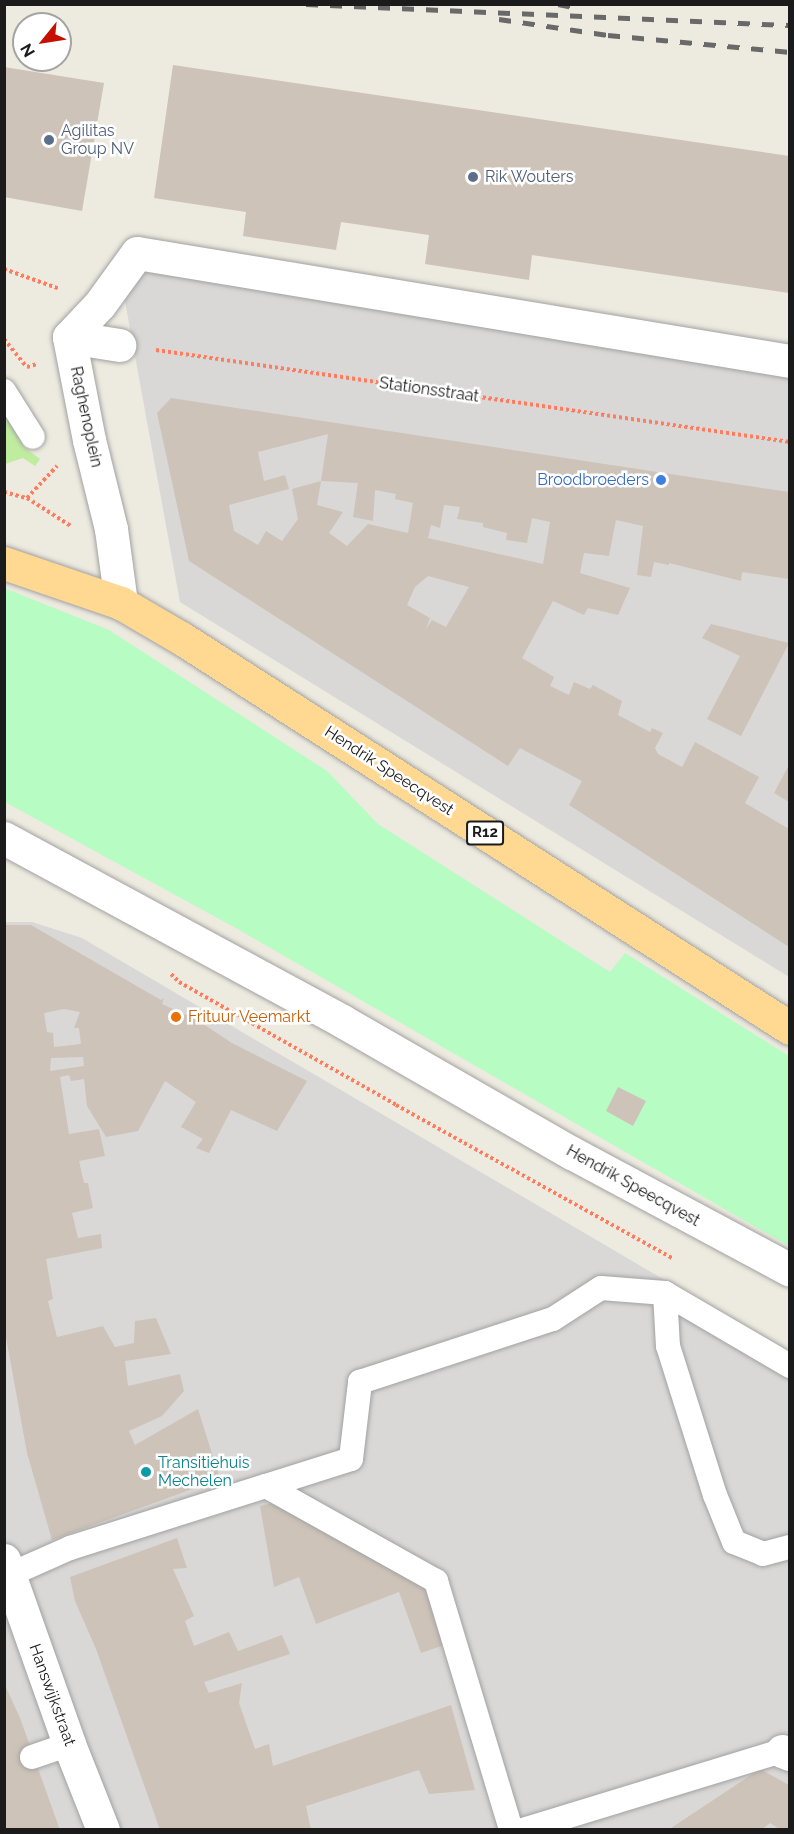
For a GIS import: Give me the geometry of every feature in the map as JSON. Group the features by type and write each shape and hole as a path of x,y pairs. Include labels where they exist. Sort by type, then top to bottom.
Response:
{"main road":[{"name":"Hendrik Speecqvest","path":"4,563 121,603 345,742 789,1028"}],"street":[{"path":"69,337 100,304 137,253 789,361"},
{"path":"69,337 119,345"},
{"name":"Raghenoplein","path":"69,337 89,440 111,529 121,603"},
{"name":"Hendrik Speecqvest","path":"4,838 342,1020 592,1164 789,1270"},
{"name":"Hanswijkstraat","path":"7,1567 69,1744 103,1830"}],"lane":[{"path":"4,390 33,437"},
{"path":"7,1567 351,1459 360,1382 553,1319 601,1288 665,1293 789,1366"},
{"path":"665,1293 668,1346 715,1495 734,1542 763,1554 789,1547"},
{"path":"266,1486 436,1581 511,1830"},
{"path":"32,1757 69,1744"},
{"path":"523,1830 786,1752"}],"path":[{"path":"4,269 100,304"},
{"path":"4,339 27,367"},
{"name":"Stationsstraat","path":"119,345 789,442"},
{"path":"4,492 27,498"},
{"path":"170,973 179,982 680,1263"}],"shaded area":[{"path":"118,263 789,373 789,977 180,602"},
{"path":"4,922 32,922 82,938 789,1353 789,1829 5,1829"}],"green space":[{"path":"4,410 24,447 40,459 35,466 23,458 5,464"},
{"path":"4,588 109,630 327,771 378,824 610,972 625,953 789,1056 789,1246 234,927 5,802"}],"building":[{"name":"Rik Wouters","path":"173,65 789,156 789,293 532,255 529,280 425,264 429,235 341,222 336,250 243,236 246,212 154,198"},
{"name":"Agilitas Group NV","path":"4,67 12,68 12,72 35,72 104,83 82,211 4,197"},
{"path":"171,398 789,492 789,579 742,572 741,581 669,563 669,565 654,562 651,577 637,575 643,526 616,520 609,556 584,553 580,573 630,588 618,615 588,608 584,615 553,601 522,658 554,677 550,686 569,695 574,682 590,689 593,685 622,701 618,715 650,732 652,728 663,733 655,748 658,754 682,767 695,742 759,777 745,803 789,829 789,947 569,805 582,781 520,748 508,766 189,561 157,413","holes":["328,434 321,481 292,489 298,519 282,541 266,531 258,545 234,531 229,505 289,489 285,475 264,481 258,452","321,481 358,483 353,517 373,521 375,490 396,494 395,499 413,503 408,533 368,524 347,546 329,533 343,512 317,505","444,505 460,507 457,519 483,523 483,527 507,533 506,540 527,543 532,518 550,522 543,564 428,538 431,525 440,528","428,576 469,587 446,627 432,620 426,629 430,618 407,605 415,587"]},
{"path":"711,624 789,643 741,736 707,719 740,656 702,638"},
{"path":"789,765 789,802 774,793"},
{"path":"4,925 31,925 161,1000 164,998 162,1004 197,1020 232,1043 307,1081 277,1131 231,1110 209,1153 196,1148 203,1139 181,1127 196,1102 165,1081 138,1131 106,1137 87,1106 84,1079 71,1081 69,1075 60,1077 69,1134 99,1129 105,1156 79,1161 84,1183 88,1183 93,1208 72,1213 78,1238 101,1234 102,1248 46,1259 53,1299 48,1301 57,1337 103,1326 115,1347 134,1343 135,1321 156,1318 171,1354 125,1361 128,1386 180,1374 184,1391 162,1416 129,1431 135,1445 198,1409 220,1479 52,1540 27,1453 4,1326","holes":["64,1009 80,1012 74,1028 79,1028 81,1044 54,1047 53,1033 47,1032 44,1013","83,1057 84,1066 50,1071 51,1058"]},
{"path":"618,1087 646,1101 633,1126 606,1111"},
{"path":"272,1503 423,1584 447,1644 421,1653 399,1592 316,1624 299,1577 274,1587 260,1506"},
{"path":"177,1538 187,1568 173,1569 194,1616 185,1621 194,1646 229,1632 238,1651 282,1635 290,1654 204,1682 209,1693 242,1683 239,1703 255,1749 269,1744 273,1766 451,1705 475,1790 429,1794 419,1770 306,1806 311,1830 160,1830 96,1649 75,1601 70,1577"},
{"path":"4,1683 20,1718 60,1830 4,1830"},
{"path":"760,1769 789,1785 789,1830 781,1830 770,1823 761,1830 668,1830"}],"railway":[{"path":"306,4 790,25"},
{"path":"558,4 579,8"},
{"path":"499,19 608,35 790,52"}],"place":[{"name":"Agilitas Group NV","path":"49,140"},
{"name":"Rik Wouters","path":"473,177"},
{"name":"Broodbroeders","path":"661,480"},
{"name":"Frituur Veemarkt","path":"176,1017"},
{"name":"Transitiehuis Mechelen","path":"146,1472"}]}
